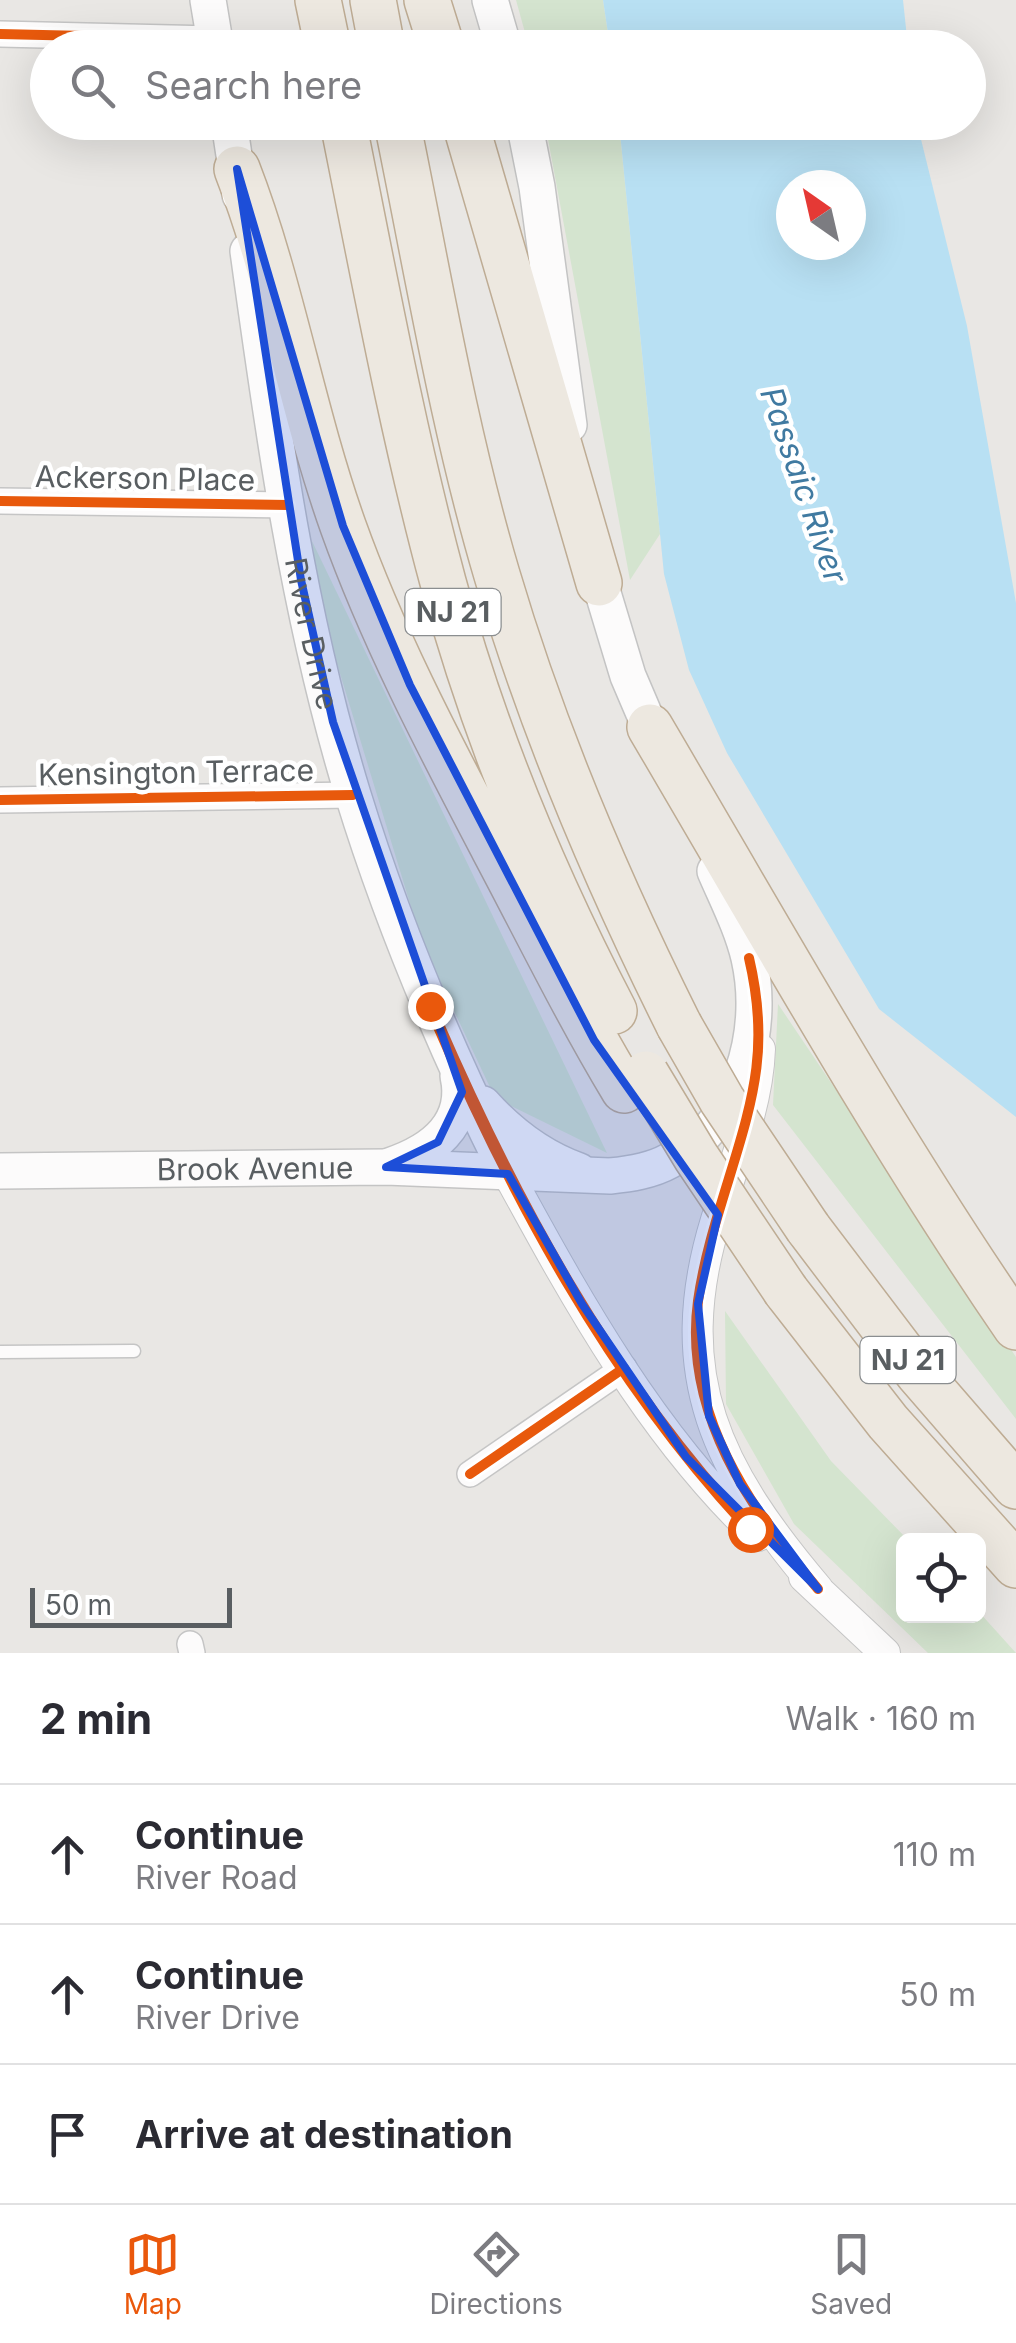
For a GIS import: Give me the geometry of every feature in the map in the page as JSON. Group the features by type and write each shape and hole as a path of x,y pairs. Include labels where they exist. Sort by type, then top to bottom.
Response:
{"highway":[{"path":"318,0 324,30"},
{"path":"373,0 379,30"},
{"path":"427,0 436,30"},
{"name":"NJ 21","path":"347,140 420,492 444,586 507,775 594,973 635,1082 704,1200 786,1291 888,1422 1016,1565"},
{"name":"NJ 21","path":"401,140 472,479 524,664 594,847 680,1024 722,1100 808,1228 918,1373 1016,1486"},
{"path":"470,140 599,583"},
{"path":"237,169 269,258 320,455 364,582 446,757 594,1040 635,1082"},
{"path":"650,727 850,1071 1016,1327"}],"main road":[{"path":"208,0 213,30"},
{"path":"490,0 499,30"},
{"name":"River Drive","path":"232,140 314,648 353,795 404,942 456,1066 508,1174"},
{"path":"456,1066 474,1094 520,1140 548,1158 576,1170 610,1176 642,1172 668,1162 696,1143 718,1120 748,1060 753,1026 749,958 724,890 628,676 599,583 574,466 527,140"},
{"path":"386,1167 422,1153 451,1128 462,1092 456,1066"},
{"name":"Brook Avenue","path":"0,1170 386,1167 610,1176"}],"street":[{"path":"0,34 30,35"},
{"name":"Ackerson Place","path":"0,501 288,505"},
{"name":"Kensington Terrace","path":"0,800 353,795"},
{"path":"749,958 760,1028 759,1064 704,1265 696,1341 709,1416 722,1451 763,1520 818,1589"},
{"path":"508,1174 582,1304 686,1457 783,1560 885,1653"},
{"path":"470,1474 624,1368"}],"lane":[{"path":"0,1352 134,1352"}],"highlighted area":[{"path":"237,169 343,526 410,685 594,1040 718,1215 698,1304 709,1416 740,1484 818,1589 686,1457 582,1304 508,1174 386,1167 438,1142 462,1092 333,722 301,580"}],"green space":[{"path":"516,0 603,0 607,30 524,30"},
{"path":"548,140 621,140 660,534 630,580"},
{"path":"312,541 607,1153 495,1098 422,943 321,611"},
{"path":"778,1004 1016,1357 1016,1419 773,1105"},
{"path":"725,1311 831,1461 901,1533 896,1533 896,1622 794,1524 726,1404"},
{"path":"986,1620 1016,1653 928,1653 897,1623 986,1623"}],"water":[{"path":"603,0 903,0 906,30 607,30"},
{"name":"Passaic River","path":"621,140 921,140 967,326 1016,603 1016,1117 879,1009 727,753 689,670 664,574"}],"cycle path":[{"path":"0,34 30,35"},
{"path":"0,501 288,505"},
{"path":"0,800 353,795"},
{"path":"749,958 758,1016 756,1068 746,1119 704,1269 696,1342 711,1420 727,1457 768,1526 818,1589"},
{"path":"470,1474 624,1368"}],"route":[{"path":"430,1006 508,1174 582,1304 686,1457 750,1529"}]}
